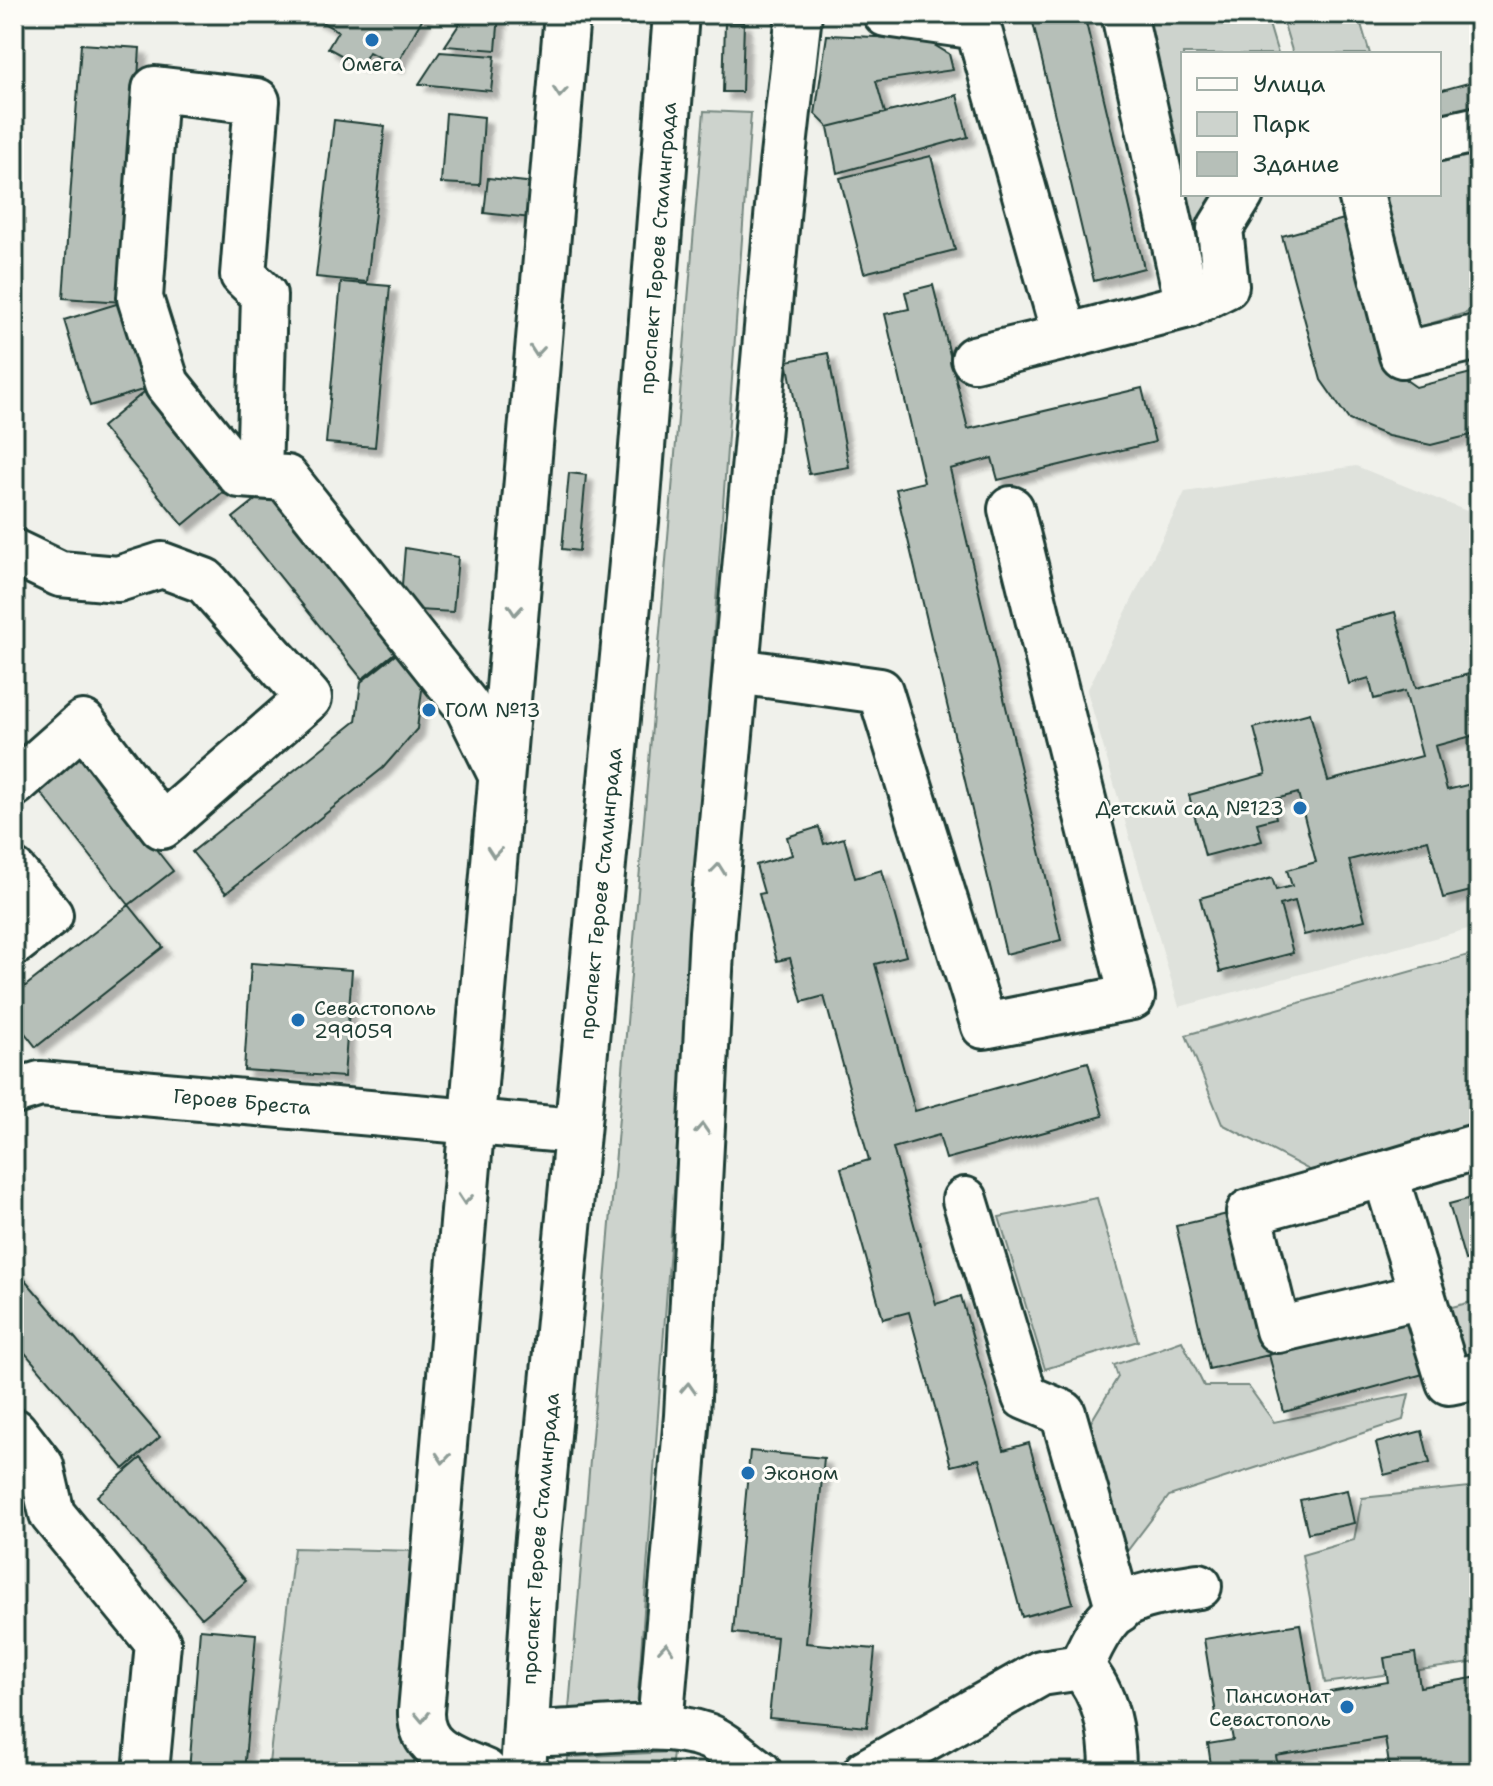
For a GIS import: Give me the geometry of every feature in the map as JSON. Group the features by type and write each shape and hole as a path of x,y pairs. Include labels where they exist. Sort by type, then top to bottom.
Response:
{"main road":[{"path":"485,1772 435,1750 421,1724 567,14"},
{"name":"проспект Героев Сталинграда","path":"525,1753 537,1549 637,511 676,14"},
{"path":"660,1725 687,1416 712,932 781,174 799,14"},
{"path":"886,14 978,27 1065,337"},
{"path":"1124,14 1188,305"},
{"path":"259,476 264,295 243,275 257,101 155,89 140,298 167,384 240,475 286,478 467,706 500,774"},
{"path":"1441,138 1479,129"},
{"path":"974,359 1188,305 1226,286 1220,228 1240,196"},
{"path":"1362,196 1402,355 1479,337"},
{"path":"738,671 880,691 984,1026 1132,997 1011,509"},
{"path":"14,552 60,574 118,579 162,565 205,581 309,698 162,826 83,723 14,784"},
{"path":"14,872 50,915 14,943"},
{"name":"Героев Бреста","path":"14,1092 40,1084 576,1131"},
{"path":"1422,1296 1278,1330 1249,1212 1479,1146"},
{"path":"1385,1174 1449,1382 1479,1376"},
{"path":"965,1200 1025,1397 1063,1413 1119,1610"},
{"path":"14,1431 41,1466 52,1514 158,1643 146,1772"},
{"path":"1081,1667 1098,1628 1137,1595 1199,1586"},
{"path":"866,1772 1041,1673 1081,1667"},
{"path":"1081,1667 1097,1684 1104,1705 1113,1750 1113,1772"},
{"path":"525,1753 564,1735 660,1725 709,1737 759,1772"}],"shaded area":[{"name":"Детский сад №123","path":"1356,466 1479,516 1479,926 1179,1007 1087,691 1185,492"}],"green space":[{"path":"1142,14 1266,14 1277,52 1181,52 1181,196 1223,196 1204,227 1196,282"},
{"path":"1281,14 1358,14 1369,52 1292,52"},
{"path":"704,111 751,113 637,1709 569,1709"},
{"path":"1477,148 1479,309 1419,327 1383,213 1388,196 1441,196 1441,157"},
{"path":"1479,952 1479,1128 1313,1172 1222,1124 1186,1035"},
{"path":"1097,1198 1138,1341 1045,1369 999,1217"},
{"path":"1479,1300 1479,1362 1468,1365 1448,1308"},
{"path":"1182,1341 1204,1386 1248,1386 1274,1422 1409,1394 1403,1420 1169,1496 1125,1554 1086,1430 1118,1377 1114,1365"},
{"path":"1479,1486 1479,1662 1325,1683 1302,1555 1354,1540 1362,1498"},
{"path":"294,1548 417,1551 417,1719 474,1772 268,1772"},
{"path":"673,1752 671,1772 567,1772 568,1757"}],"building":[{"name":"Омега","path":"307,14 425,14 396,66 369,52 361,66 328,48 338,31"},
{"path":"466,14 499,14 496,50 445,46"},
{"path":"1031,14 1084,14 1144,268 1094,281"},
{"path":"725,22 744,22 742,92 723,92"},
{"path":"827,35 924,39 949,54 953,70 876,81 885,113 828,127 815,114"},
{"path":"81,44 140,48 123,302 63,298"},
{"path":"440,52 495,56 491,91 419,84"},
{"path":"1479,80 1479,116 1446,125 1441,90"},
{"path":"957,95 968,137 837,173 828,127"},
{"path":"446,113 484,117 480,185 441,183"},
{"path":"334,120 385,126 367,282 316,277"},
{"path":"931,156 955,250 864,273 840,178"},
{"path":"488,178 535,183 531,218 484,213"},
{"path":"1344,219 1383,364 1416,387 1479,371 1479,433 1431,445 1388,436 1349,420 1321,380 1282,236"},
{"path":"341,282 390,286 375,447 326,443"},
{"path":"933,285 968,429 1142,388 1155,442 998,480 992,458 950,469 1061,940 1006,954 896,489 924,482 885,314 909,309 905,292"},
{"path":"123,302 149,388 90,406 64,320"},
{"path":"828,353 849,467 809,474 787,361"},
{"path":"149,388 230,486 183,525 102,427"},
{"path":"569,473 586,475 579,551 562,549"},
{"path":"273,486 403,646 362,679 233,518"},
{"path":"405,548 458,557 453,612 400,609"},
{"path":"1395,612 1416,688 1469,674 1479,711 1479,734 1435,746 1447,790 1479,782 1479,889 1443,898 1428,840 1349,860 1365,920 1304,935 1295,901 1280,905 1293,953 1220,972 1200,898 1272,878 1276,890 1292,886 1287,870 1316,862 1298,793 1272,800 1276,818 1257,823 1262,841 1205,856 1189,795 1266,774 1254,728 1310,713 1328,781 1422,756 1405,691 1374,699 1369,678 1349,684 1334,628"},
{"path":"404,648 422,690 417,729 383,768 226,893 192,852 356,721 361,682"},
{"path":"78,750 173,871 129,905 34,784"},
{"path":"819,827 824,844 844,838 855,878 882,870 906,956 875,964 915,1111 1088,1062 1103,1116 946,1159 939,1135 893,1148 936,1304 961,1296 1004,1450 1029,1443 1073,1603 1022,1617 979,1459 951,1466 909,1312 883,1319 841,1168 869,1160 824,996 802,1002 790,958 777,961 759,894 764,893 756,865 792,855 787,837"},
{"path":"129,905 163,947 36,1047 14,1019 14,995"},
{"name":"Севастополь 299059","path":"251,963 352,970 344,1077 244,1070"},
{"path":"1479,1196 1479,1257 1465,1260 1449,1204"},
{"path":"1236,1212 1269,1355 1209,1369 1176,1226"},
{"path":"14,1267 160,1437 124,1469 14,1340"},
{"path":"1411,1316 1427,1373 1284,1412 1269,1355"},
{"path":"1422,1431 1430,1463 1384,1475 1376,1443"},
{"path":"750,1451 824,1458 806,1643 875,1649 867,1727 769,1718 777,1637 733,1633"},
{"path":"141,1458 246,1581 202,1618 97,1496"},
{"path":"1347,1490 1354,1523 1308,1533 1300,1500"},
{"name":"Пансионат Севастополь","path":"1300,1624 1312,1695 1388,1682 1384,1658 1415,1653 1420,1687 1479,1677 1479,1761 1390,1772 1385,1738 1276,1756 1279,1772 1212,1772 1208,1744 1233,1740 1229,1718 1217,1720 1204,1639"},
{"path":"200,1629 256,1634 244,1772 189,1772"}],"place":[{"name":"Омега","path":"372,40"},
{"name":"ГОМ №13","path":"429,710"},
{"name":"Детский сад №123","path":"1300,808"},
{"name":"Севастополь 299059","path":"298,1020"},
{"name":"Эконом","path":"748,1473"},
{"name":"Пансионат Севастополь","path":"1347,1707"}]}
